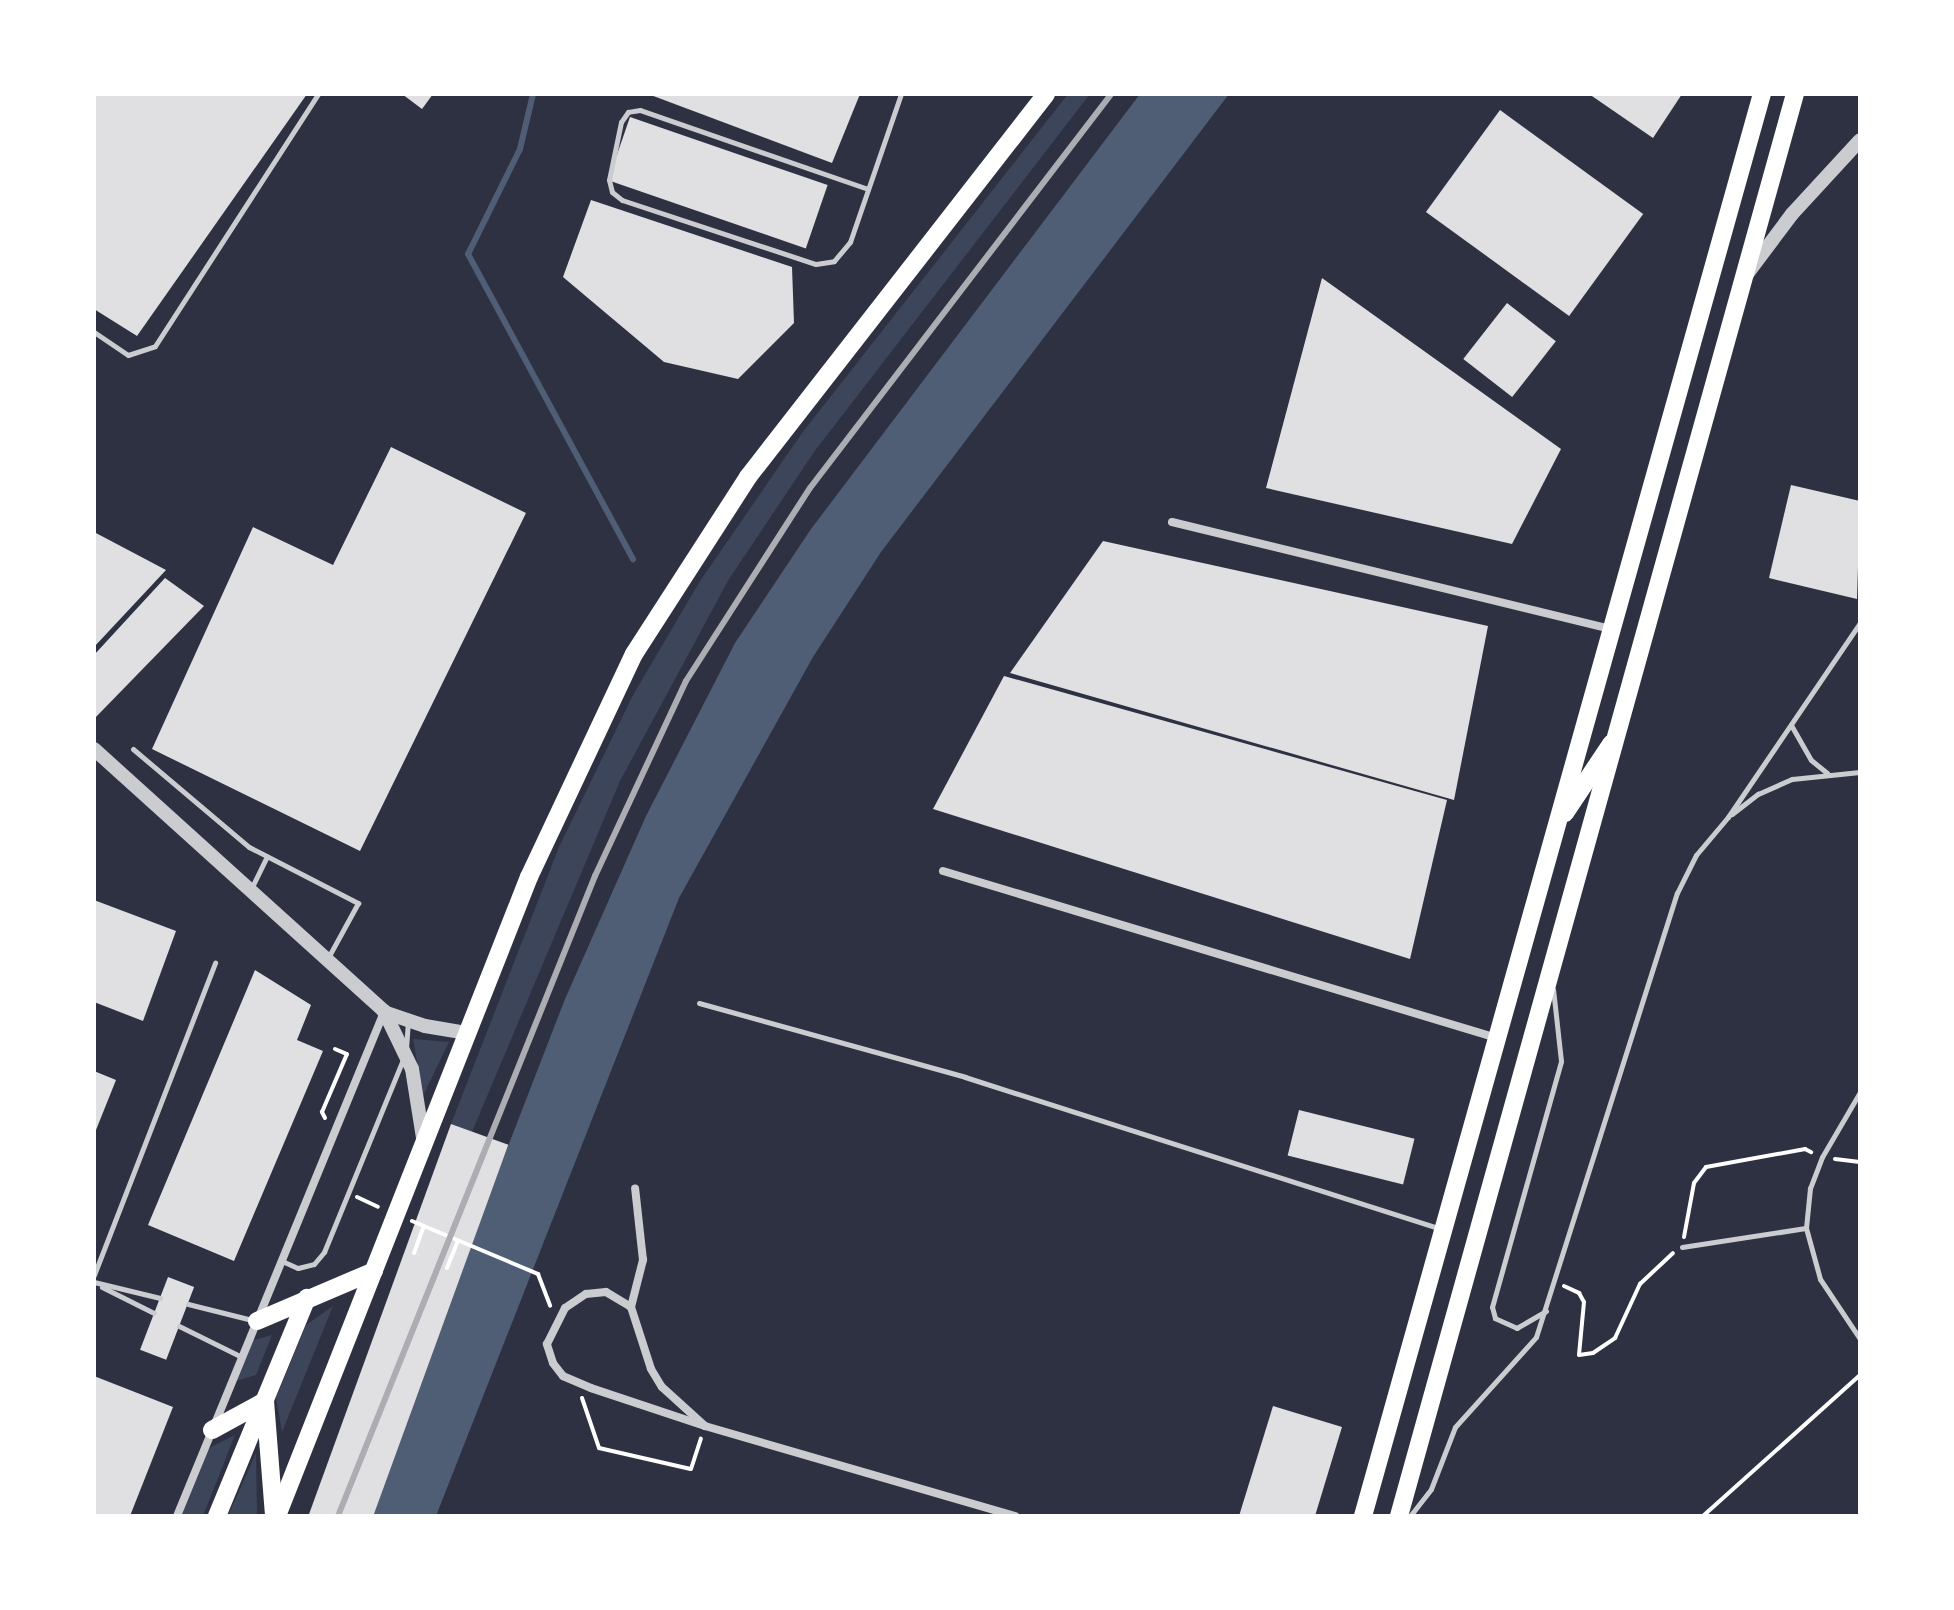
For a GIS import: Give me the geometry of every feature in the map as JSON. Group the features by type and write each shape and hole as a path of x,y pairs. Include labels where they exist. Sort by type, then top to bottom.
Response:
{"highway":[{"path":"276,1516 564,795 634,654 686,567 748,477 1046,94"},
{"path":"1363,1516 1762,94"},
{"path":"1399,1516 1795,94"},
{"path":"1555,829 1620,731"},
{"path":"257,1321 374,1271"},
{"path":"217,1516 307,1298"},
{"path":"265,1401 276,1516"},
{"path":"212,1430 265,1401"}],"street":[{"path":"1744,278 1792,214 1860,140"},
{"path":"1172,522 1611,629"},
{"path":"94,749 384,1011 406,1050 424,1144"},
{"path":"943,871 1497,1038"},
{"path":"384,1011 408,1021 467,1033"},
{"path":"177,1516 384,1011"},
{"path":"635,1188 643,1260 631,1307 651,1369 662,1387 705,1426"},
{"path":"631,1307 606,1292 586,1294 565,1308 547,1344 553,1363 563,1376 705,1426 1015,1516"}],"lane":[{"path":"94,332 128,355 155,346 318,94"},
{"path":"868,189 640,110 628,112 621,122 609,180 612,192 622,200 816,264 834,261 850,242 901,94"},
{"path":"1410,1516 1431,1489 1455,1427 1521,1358 1547,1311 1677,893 1696,855 1728,817 1860,623"},
{"path":"1791,724 1799,743 1827,773"},
{"path":"133,749 249,847 358,903 327,960"},
{"path":"1728,817 1758,794 1792,779 1860,772"},
{"path":"250,891 267,856"},
{"path":"94,1275 215,963"},
{"path":"1547,1311 1517,1328 1495,1318 1492,1307 1561,1061 1551,974"},
{"path":"699,1003 965,1077 1443,1229"},
{"path":"282,1261 298,1268 314,1264 324,1252 406,1050 408,1021"},
{"path":"1860,1092 1822,1157 1810,1188 1806,1228 1820,1279 1860,1339"},
{"path":"1682,1247 1806,1228"},
{"path":"94,1282 160,1298"},
{"path":"94,1282 154,1313"},
{"path":"188,1304 257,1321"},
{"path":"179,1326 242,1357"}],"path":[{"path":"322,1112 347,1054"},
{"path":"1556,1284 1579,1293 1584,1302 1579,1355 1593,1353 1621,1330 1649,1272 1682,1247 1694,1183 1706,1167 1805,1149 1822,1157 1860,1162"},
{"path":"358,1197 385,1210"},
{"path":"399,1216 538,1274"},
{"path":"414,1253 424,1226"},
{"path":"447,1268 458,1241"},
{"path":"1703,1516 1860,1375"},
{"path":"599,1448 691,1469 705,1426"}],"shaded area":[{"path":"1068,94 1090,94 814,452 729,579 620,781 472,1132 451,1124 559,847 633,695 700,581 802,433"},
{"path":"1140,94 1229,94 881,552 813,657 679,898 436,1516 365,1516 565,999 646,816 735,643 811,529"},
{"path":"413,1039 449,1042 423,1096"},
{"path":"333,1306 282,1432 276,1398 306,1325"},
{"path":"272,1335 256,1375 233,1382 250,1341"},
{"path":"235,1435 203,1516 180,1516 207,1449"},
{"path":"256,1453 257,1514 228,1516"}],"building":[{"path":"94,94 307,94 137,336 94,309"},
{"path":"402,94 433,94 422,109"},
{"path":"648,94 860,94 832,163"},
{"path":"1589,94 1682,94 1653,138"},
{"path":"1500,110 1643,214 1569,316 1426,212"},
{"path":"630,117 828,185 806,248 608,180"},
{"path":"591,200 792,267 794,323 738,379 664,362 563,277"},
{"path":"1322,278 1561,449 1512,544 1266,488"},
{"path":"1507,303 1556,341 1512,397 1463,359"},
{"path":"391,447 526,513 360,851 152,749 253,527 333,565"},
{"path":"1791,485 1860,501 1857,599 1769,578"},
{"path":"94,532 166,570 94,647"},
{"path":"1103,541 1488,626 1454,800 1010,673"},
{"path":"165,578 204,606 94,719 94,655"},
{"path":"1004,676 1447,800 1410,959 933,809"},
{"path":"94,900 176,931 143,1021 94,1002"},
{"path":"255,970 311,1005 297,1040 323,1051 234,1261 148,1225"},
{"path":"94,1071 116,1080 94,1135"},
{"path":"1299,1110 1414,1139 1403,1184 1288,1156"},
{"path":"451,1124 508,1145 373,1516 308,1516"},
{"path":"168,1277 194,1287 166,1360 140,1350"},
{"path":"94,1376 173,1407 130,1516 94,1516"},
{"path":"1273,1406 1342,1427 1315,1516 1239,1516"}],"waterway":[{"path":"533,94 520,149 468,254 633,559"}],"railway":[{"path":"338,1516 595,876 686,681 810,488 1111,94"}]}
